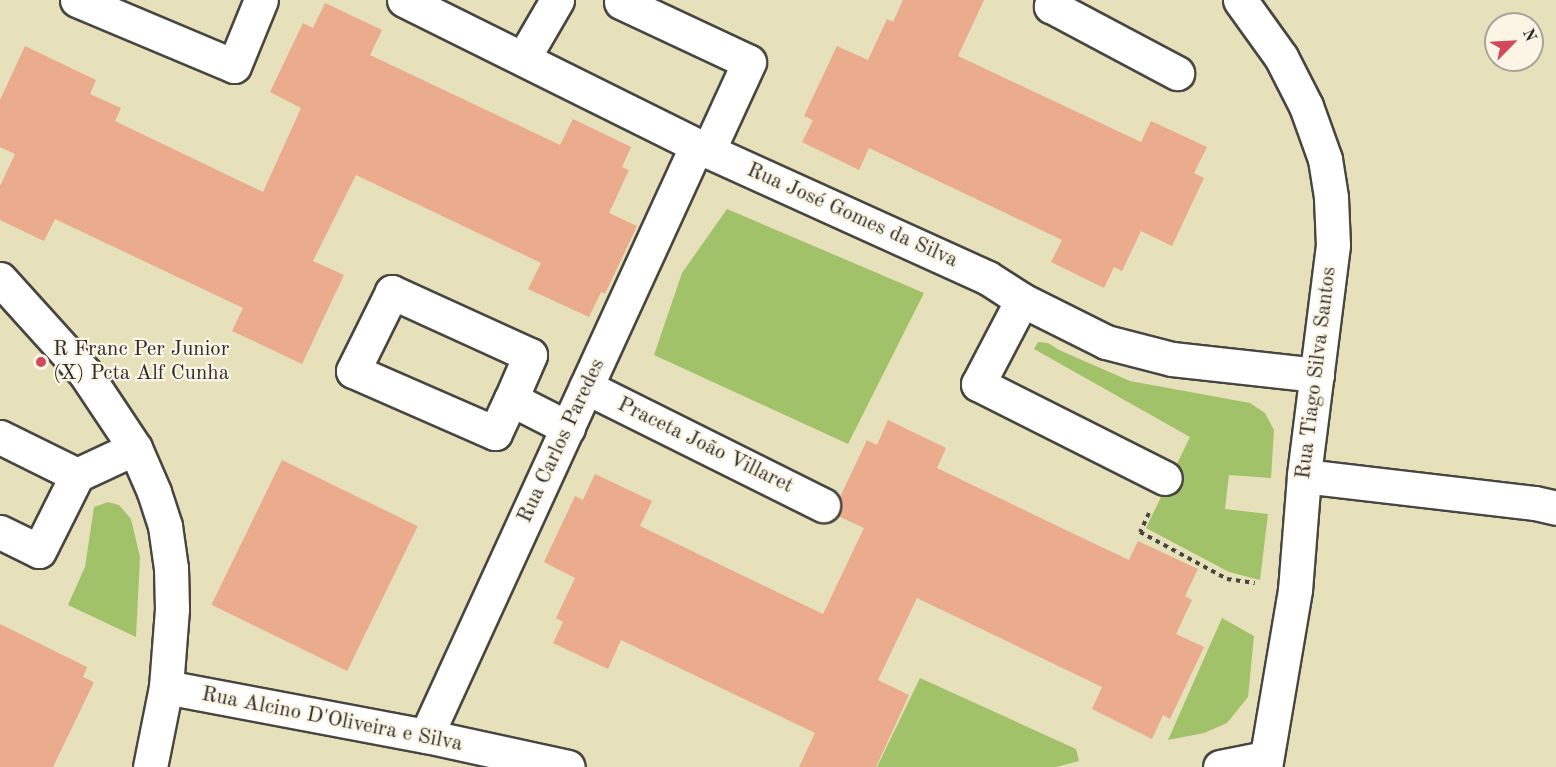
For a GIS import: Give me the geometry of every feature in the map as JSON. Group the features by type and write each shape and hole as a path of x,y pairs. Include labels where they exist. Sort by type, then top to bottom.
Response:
{"street":[{"path":"76,0 234,66 254,2"},
{"name":"Rua José Gomes da Silva","path":"404,0 524,57 703,148 988,278 1022,300 1106,342 1172,359 1317,375"},
{"path":"524,57 557,0"},
{"path":"1054,0 1051,6 1177,73"},
{"name":"Rua Tiago Silva Santos","path":"1240,0 1281,57 1306,106 1325,159 1331,198 1333,245 1304,476 1295,590 1265,763"},
{"name":"Rua Carlos Paredes","path":"426,736 586,387 703,148 749,62 621,2"},
{"path":"0,279 85,373 135,448 154,492 165,526 171,568 172,609 166,687 150,767"},
{"path":"392,292 530,355 511,399 495,433 354,371 392,292"},
{"path":"1022,300 978,384 1165,478"},
{"name":"Praceta João Villaret","path":"586,387 823,505"},
{"path":"511,399 568,428"},
{"path":"0,437 77,475"},
{"path":"0,532 39,551 77,475 135,448"},
{"path":"1304,476 1536,503 1556,508"},
{"name":"Rua Alcino D'Oliveira e Silva","path":"166,687 426,736 480,758 568,767"},
{"path":"1220,767 1265,763"}],"path":[{"path":"1140,532 1227,579 1295,590"}],"green space":[{"path":"727,209 924,293 848,444 654,355 682,273"},
{"path":"1038,342 1048,343 1130,381 1250,403 1265,413 1274,430 1271,478 1229,475 1225,509 1268,514 1260,580 1229,572 1146,528 1190,437 1034,349"},
{"path":"108,502 119,505 131,519 140,557 136,637 68,605 85,567 94,507"},
{"path":"1222,618 1254,636 1248,697 1227,723 1204,733 1168,740"},
{"path":"920,678 1076,749 1079,761 1056,767 877,767"}],"building":[{"path":"903,0 984,0 958,56 1141,142 1151,121 1207,147 1194,173 1204,178 1172,246 1141,231 1122,271 1114,267 1104,288 1051,262 1062,240 869,148 859,170 802,142 813,120 804,116 837,46 868,60 887,19 893,22"},
{"path":"325,3 382,30 370,55 560,145 573,119 631,147 622,167 629,170 609,213 637,226 605,294 601,292 589,317 528,289 541,263 356,175 313,261 344,275 302,364 232,331 243,308 55,219 44,241 0,220 0,186 15,154 0,147 0,100 25,46 96,80 90,94 121,108 115,121 263,192 301,108 270,92 303,23 313,28"},
{"path":"888,420 946,448 937,468 1072,533 1129,560 1138,541 1198,569 1185,596 1192,600 1176,634 1204,647 1170,719 1163,715 1152,739 1092,709 1102,687 917,598 878,680 909,695 876,767 799,767 815,733 621,640 608,669 553,643 563,622 556,618 575,578 544,562 575,496 583,500 595,474 652,501 640,526 823,614 864,528 838,516 842,504 840,497 867,440 877,445"},
{"path":"282,460 418,526 347,671 211,605"},
{"path":"0,624 87,667 83,677 94,682 53,767 0,767"}],"place":[{"name":"R Franc Per Junior (X) Pcta Alf Cunha","path":"41,362"}]}
